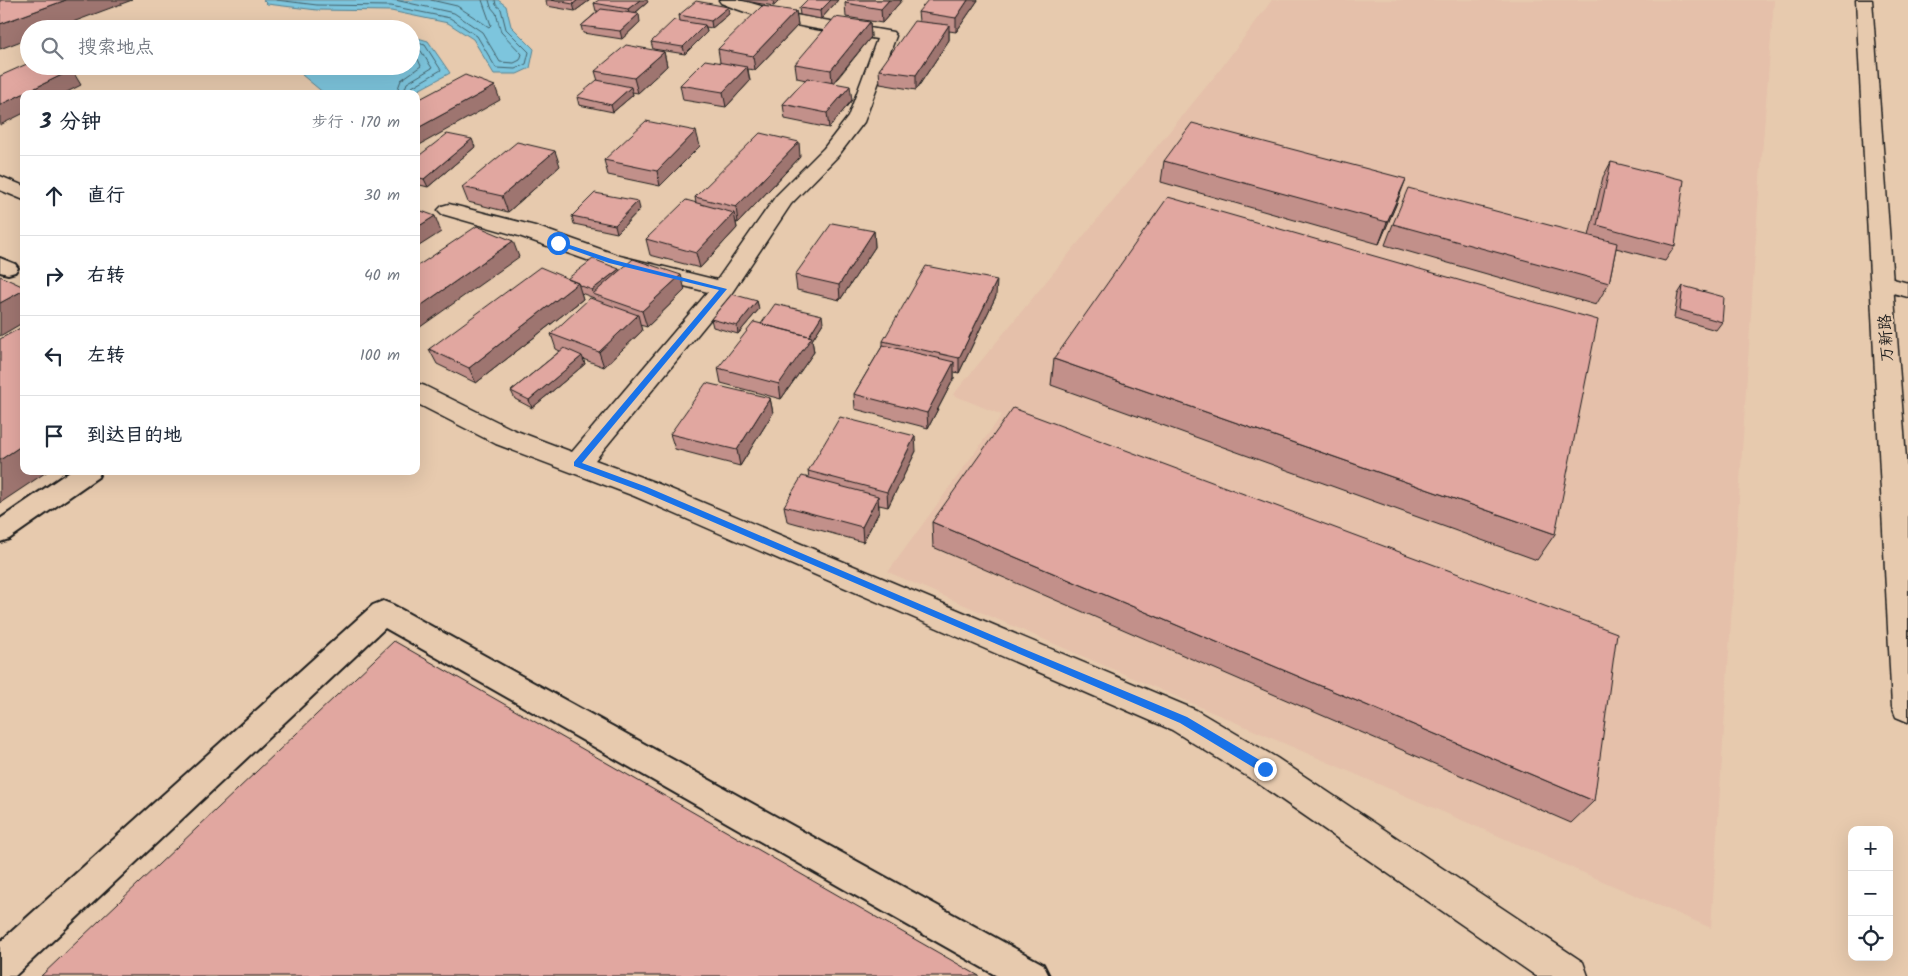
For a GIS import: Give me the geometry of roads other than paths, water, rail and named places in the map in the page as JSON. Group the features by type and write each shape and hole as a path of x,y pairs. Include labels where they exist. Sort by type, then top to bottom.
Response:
{"street":[{"path":"577,464 723,289 783,200 831,152 857,118 887,36 782,17 742,7 727,0"},
{"name":"万新路","path":"1864,0 1882,283 1902,506 1908,707"},
{"path":"0,182 20,192"},
{"path":"449,210 528,230 612,261 723,289"},
{"path":"1882,283 1908,290"},
{"path":"420,394 505,437 644,489 1184,720 1265,769 1569,976"}],"lane":[{"path":"0,532 83,475"},
{"path":"0,966 383,613 1031,976"}],"water":[{"path":"263,0 498,0 506,6 511,26 534,49 530,68 517,74 494,74 473,39 448,23 391,11 317,10 267,4"},
{"path":"420,39 428,41 450,73 418,90 320,90 302,75 420,75"}]}
